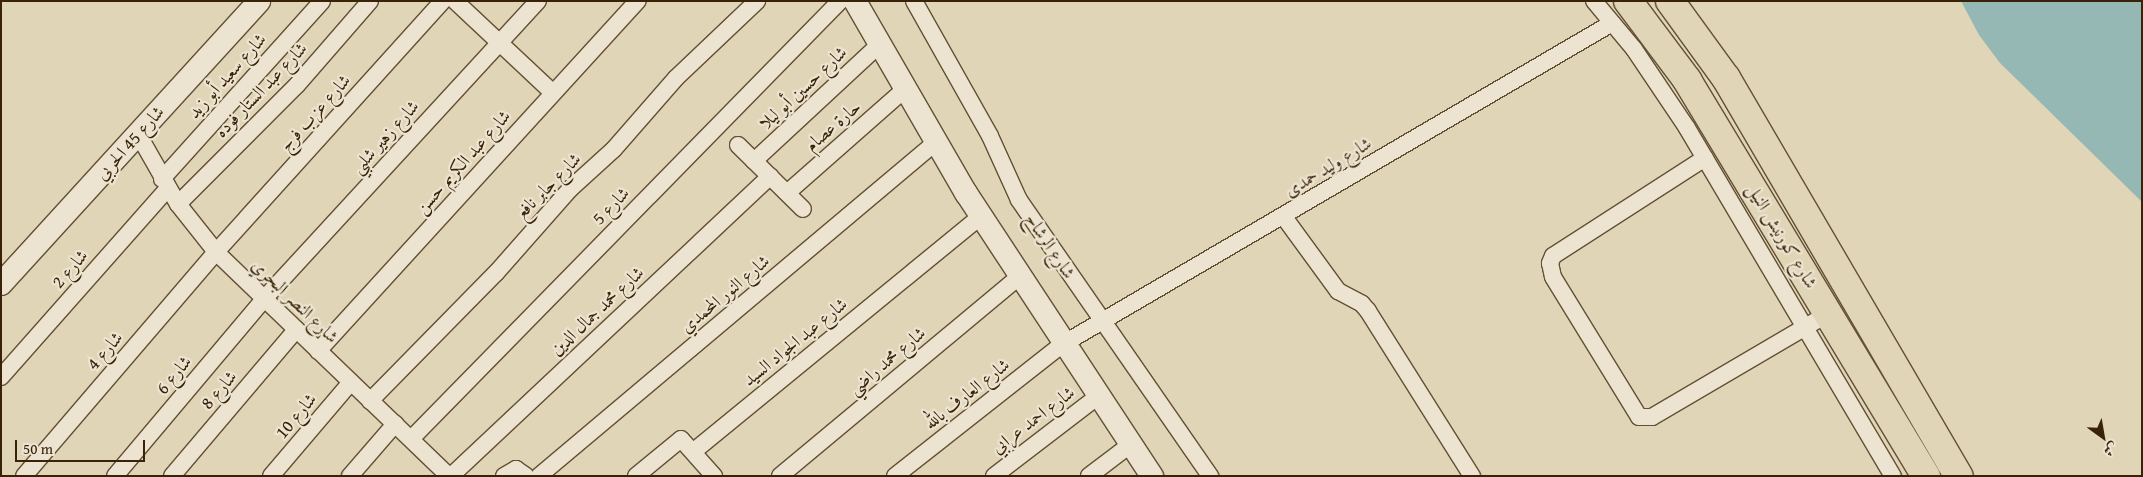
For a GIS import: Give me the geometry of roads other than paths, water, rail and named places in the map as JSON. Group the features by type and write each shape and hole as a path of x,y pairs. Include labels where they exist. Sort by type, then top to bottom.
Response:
{"highway":[{"name":"شارع كورنيش النيل","path":"1670,1 1726,78 1960,476"},
{"name":"شارع كورنيش النيل","path":"1620,12 1687,80 1926,476"}],"street":[{"name":"شارع 45 الحربي","path":"1,284 259,1"},
{"name":"شارع سعيد أبو زيد","path":"165,183 322,1"},
{"name":"شارع عبد الستار فوده","path":"178,204 297,85 370,1"},
{"name":"شارع عزب فرج","path":"216,252 443,1"},
{"path":"455,1 553,93"},
{"name":"شارع زهير شلبي","path":"264,300 538,1"},
{"name":"شارع عبد الكريم حسن","path":"318,351 638,1"},
{"name":"شارع جابر نافع","path":"370,401 496,273 570,189 614,149 676,78 757,1"},
{"name":"شارع 5","path":"411,439 840,1"},
{"path":"855,1 980,216 1097,397 1152,476"},
{"name":"شارع الرشاح","path":"914,1 990,136 1019,200 1101,322 1210,476"},
{"path":"1594,1 1620,12 1661,88 1705,158 1893,476"},
{"name":"شارع وليد حمدى","path":"1063,344 1284,217 1620,12"},
{"name":"شارع حسين أبو ليلا","path":"754,161 879,44"},
{"name":"حارة عصام","path":"787,193 905,89"},
{"name":"شارع النصر البحري","path":"138,134 178,204 216,252 446,475"},
{"name":"شارع النور المحمدي","path":"539,476 936,142"},
{"path":"738,145 803,209"},
{"path":"1705,158 1553,256 1550,270 1553,277 1638,417 1644,419 1829,313"},
{"name":"شارع محمد جمال الدين","path":"446,475 770,176"},
{"name":"شارع 2","path":"1,377 165,183"},
{"name":"شارع عبد الجواد السيد","path":"694,451 980,216"},
{"path":"1284,217 1338,291 1362,304 1368,311 1472,476"},
{"name":"شارع 4","path":"24,476 216,252"},
{"name":"شارع محمد راضي","path":"780,476 1019,277"},
{"name":"شارع 6","path":"115,476 264,300"},
{"name":"شارع 8","path":"172,476 296,330"},
{"name":"شارع العارف بالله","path":"895,476 1063,344"},
{"name":"شارع 10","path":"271,476 351,382"},
{"name":"شارع احمد عرابي","path":"994,476 1097,397"},
{"path":"350,476 395,424"},
{"path":"636,476 678,440 686,442 714,476"},
{"path":"1090,476 1130,445"},
{"path":"504,476 516,469 526,476"}],"water":[{"path":"1961,1 2142,1 2142,202 2000,63 1979,35"}]}
